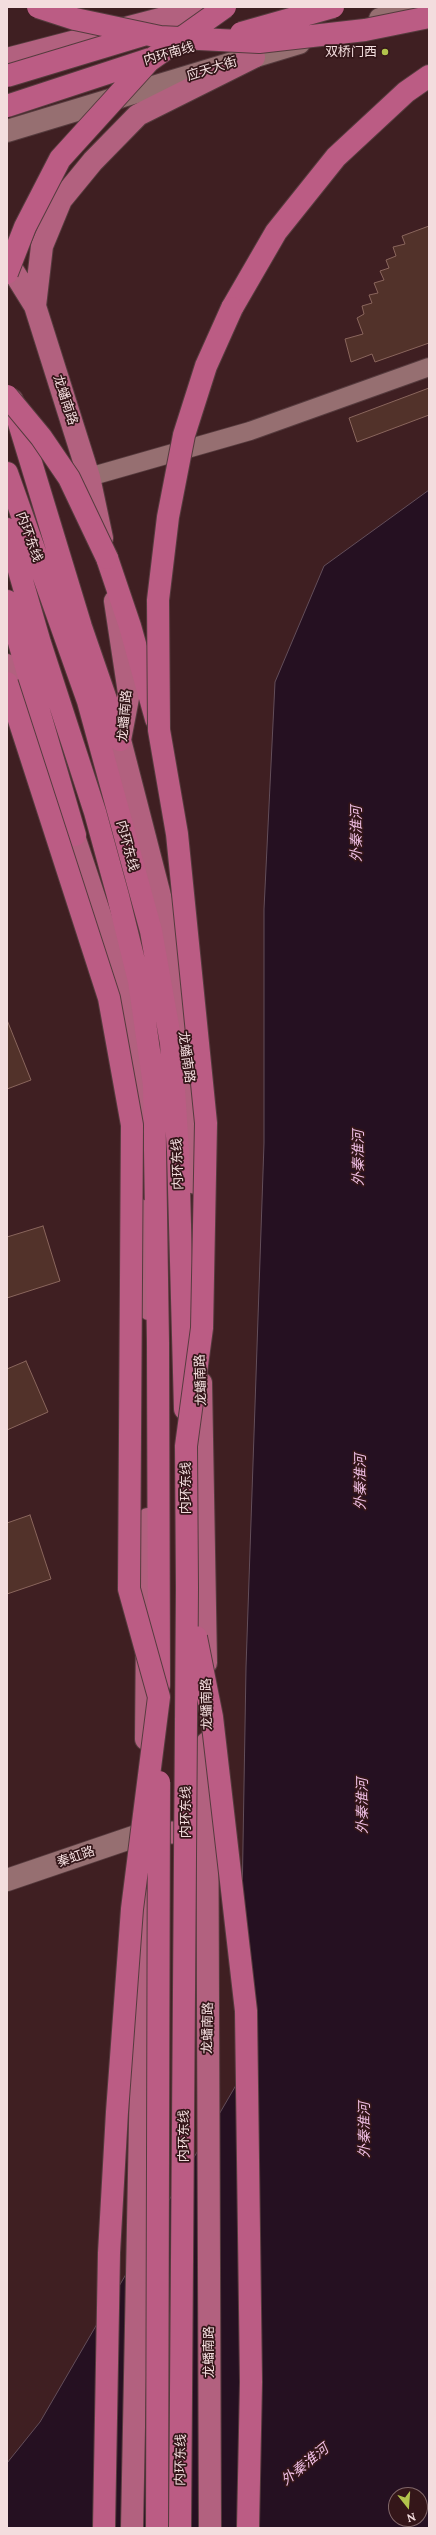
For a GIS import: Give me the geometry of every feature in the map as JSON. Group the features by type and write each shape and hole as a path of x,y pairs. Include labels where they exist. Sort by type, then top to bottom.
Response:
{"highway":[{"path":"38,7 75,19 160,37 259,42 365,30 429,17"},
{"path":"7,273 25,227 60,159 149,60 225,7"},
{"name":"内环南线","path":"7,76 243,7"},
{"name":"内环南线","path":"7,106 107,72 333,7"},
{"path":"159,730 158,600 168,516 184,435 206,366 232,308 276,232 336,157 406,92 429,76"},
{"path":"7,385 81,627 120,740"},
{"path":"7,396 41,437 69,478 107,558 130,626 159,730 177,834 206,1123 202,1328 186,1446"},
{"name":"内环东线","path":"7,473 88,701 151,931 171,1043 178,1151 186,1446 187,1588 180,2528"},
{"name":"内环东线","path":"7,529 40,643 95,812 118,896 139,981 154,1085 158,1343 159,1697 157,2528"},
{"path":"7,601 75,835"},
{"path":"8,681 109,998 132,1125 130,1589 159,1697 132,1909 117,2112 109,2253 104,2528"},
{"path":"187,1588 212,1717 246,2012 251,2374 248,2528"}],"main road":[{"path":"7,59 206,7"},
{"path":"35,306 42,246 61,200 93,161 138,115 254,57"},
{"name":"龙蟠南路","path":"7,261 35,306 89,477 118,614 129,693 120,740 167,924 193,1111 205,1515 208,1832 210,2528"},
{"path":"7,282 35,306"},
{"path":"8,681 75,835 114,957 137,1064 140,1219 149,1311 146,1833 132,2528"},
{"path":"146,1833 208,1832"}],"street":[{"name":"应天大街","path":"7,131 418,7"},
{"path":"89,477 162,454 250,431 429,367"},
{"name":"秦虹路","path":"7,1880 146,1833"}],"water":[{"name":"外秦淮河","path":"429,490 429,2528 7,2528 7,2463 40,2422 239,2080 246,1667 264,1143 264,909 275,682 324,566"}],"building":[{"path":"429,226 429,343 375,362 372,354 351,362 345,339 363,334 357,318 364,314 362,306 372,303 369,295 378,293 374,283 384,280 380,271 389,268 386,260 396,256 393,247 405,244 402,236"},
{"path":"429,388 429,415 357,442 349,418"},
{"path":"7,1020 31,1080 7,1089"},
{"path":"43,1226 60,1281 7,1298 7,1237"},
{"path":"26,1361 48,1412 7,1430 7,1369"},
{"path":"30,1515 51,1579 7,1594 7,1523"}],"place":[{"name":"双桥门西","path":"385,52"}]}
